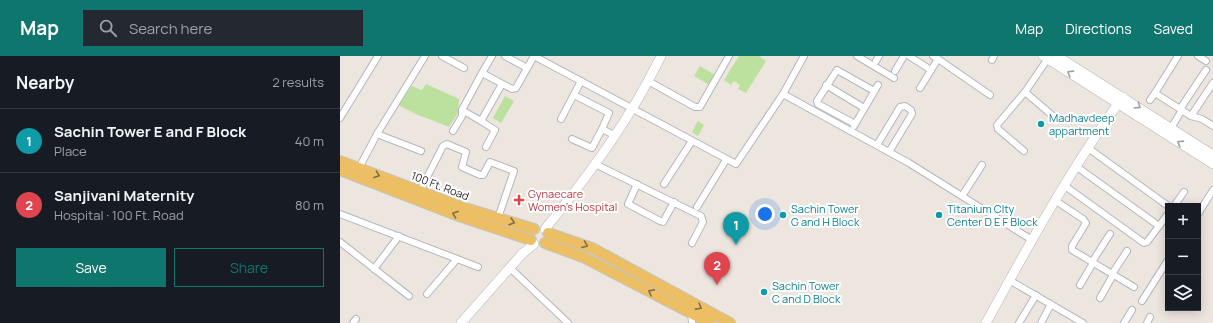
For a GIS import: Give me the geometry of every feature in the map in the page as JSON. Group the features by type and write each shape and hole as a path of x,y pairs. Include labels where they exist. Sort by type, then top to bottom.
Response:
{"main road":[{"name":"100 Ft. Road","path":"340,161 462,207 534,229"},
{"path":"340,170 539,245 545,243 583,256 710,323"},
{"path":"533,242 530,234 534,229 539,227 592,248 730,323"},
{"path":"545,243 548,238 546,231"}],"street":[{"path":"340,118 378,56"},
{"path":"359,168 376,134 425,56"},
{"path":"442,56 464,68"},
{"path":"453,131 462,116 462,110 492,56"},
{"path":"505,56 527,68"},
{"path":"482,73 514,89 534,56 726,160 733,163 739,163 783,94 804,56"},
{"path":"546,231 595,164 632,108 661,56"},
{"path":"648,81 695,108 700,107 729,56"},
{"path":"857,56 894,74 904,56"},
{"path":"909,56 931,70"},
{"path":"1150,100 1178,56"},
{"path":"1198,56 1206,61"},
{"path":"1024,151 997,127 1026,92 1047,57 1121,101 1171,128 1213,155"},
{"path":"1060,57 1213,164"},
{"path":"920,88 931,70 936,58 990,95"},
{"path":"851,131 876,88 838,70 835,71 817,102 855,124"},
{"path":"1171,128 1206,70"},
{"path":"561,119 581,81"},
{"path":"1191,116 1213,83"},
{"path":"482,121 502,84"},
{"path":"826,85 864,108"},
{"path":"1026,92 1053,116"},
{"path":"1155,93 1191,116 1202,119 1213,126"},
{"path":"783,94 889,152 1032,240"},
{"path":"572,139 594,147 609,113 574,95"},
{"path":"986,323 1032,240 1076,167 1121,101"},
{"path":"877,145 900,107 905,106 911,110 912,114 889,152"},
{"path":"462,110 495,130 486,147"},
{"path":"602,129 614,135"},
{"path":"376,134 421,151"},
{"path":"664,184 692,141"},
{"path":"420,191 442,146 447,144 466,152 462,167 480,175 483,175 490,162 514,171 498,218"},
{"path":"1088,148 1165,204"},
{"path":"697,207 726,160"},
{"path":"595,164 674,202 703,218 703,222 692,243"},
{"path":"962,196 982,165"},
{"path":"1076,167 1159,226"},
{"path":"637,184 628,204 660,222 663,222 674,202"},
{"path":"1065,186 1144,243 1147,242 1165,218"},
{"path":"1201,209 1213,190"},
{"path":"1176,203 1184,192"},
{"path":"1056,200 1085,221 1085,227 1071,249 1134,287"},
{"path":"340,214 478,267"},
{"path":"1080,285 1110,234"},
{"path":"374,269 399,236"},
{"path":"340,242 409,296"},
{"path":"463,322 533,242"},
{"path":"1100,298 1127,251"},
{"path":"427,294 457,259"},
{"path":"1142,301 1165,265"},
{"path":"510,268 568,323"},
{"path":"1010,280 1084,323"},
{"path":"1019,323 1036,295"},
{"path":"1040,323 1051,304"},
{"path":"1124,323 1132,310"},
{"path":"691,312 692,323"}],"green space":[{"path":"739,56 759,56 766,61 746,93 738,89 740,85 734,81 731,85 724,80"},
{"path":"700,66 717,76 711,86 694,76"},
{"path":"426,84 459,99 458,113 449,127 398,105 412,86 422,90"},
{"path":"505,96 514,101 501,123 493,118"},
{"path":"698,121 704,125 698,136 692,132"}],"place":[{"name":"Madhavdeep appartment","path":"1041,124"},
{"name":"Gynaecare Women's Hospital","path":"519,200"},
{"name":"Sachin Tower G and H Block","path":"783,215"},
{"name":"Titanium CIty Center D E F Block","path":"939,215"},
{"name":"Sachin Tower E and F Block","path":"736,245"},
{"name":"Sanjivani Maternity","path":"717,285"},
{"name":"Sachin Tower C and D Block","path":"764,292"}]}
